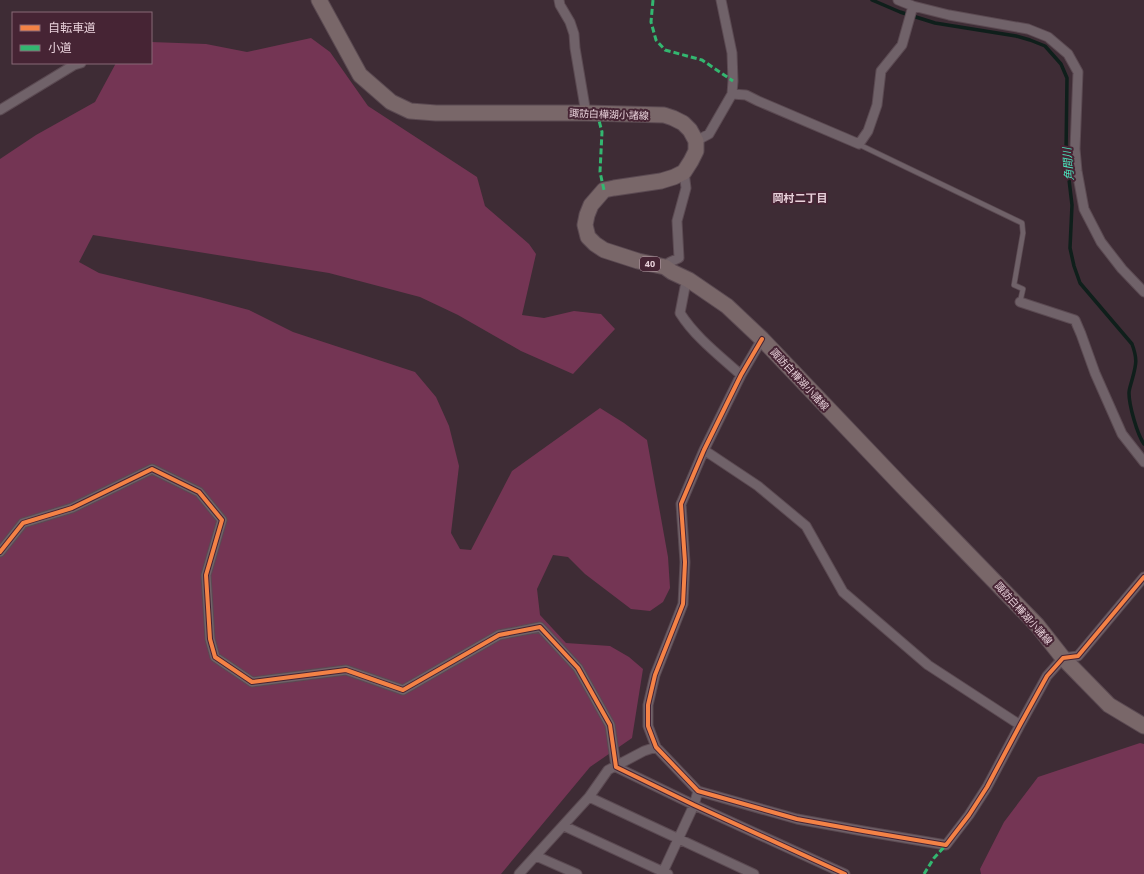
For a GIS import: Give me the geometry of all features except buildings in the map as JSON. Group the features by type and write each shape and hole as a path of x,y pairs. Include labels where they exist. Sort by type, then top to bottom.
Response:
{"main road":[{"name":"諏訪白樺湖小諸線","path":"319,0 360,75 391,102 410,110 436,113 586,113 664,116 673,118 683,123 690,130 696,141"},
{"path":"684,172 696,151 696,141"},
{"name":"諏訪白樺湖小諸線","path":"684,172 661,181 604,190 591,205 587,215 586,225 588,237 604,250 638,261 665,267 689,280 728,306 762,339 1037,625 1063,658 1109,705 1144,726"}],"street":[{"path":"559,0 574,34 586,113"},
{"path":"696,141 709,134 732,94 732,53 720,0"},
{"path":"898,0 912,9 1028,29 1048,37 1068,54 1078,72 1075,149 1077,171 1084,209 1101,242 1144,292"},
{"path":"732,94 746,95 859,144 868,131 878,105 881,71 902,45 912,9"},
{"path":"0,110 78,64"},
{"path":"665,267 670,262 679,258 677,221 686,188 684,172"},
{"path":"685,288 680,313 686,323 741,375"},
{"path":"1020,302 1074,320 1081,334 1095,373 1122,434 1144,462"},
{"path":"762,339 741,375 704,450 681,504 686,562 682,604 655,675 648,705 648,726 656,747 698,791 796,819 946,845 969,815 987,787 1047,676 1063,658 1078,656 1144,577"},
{"path":"704,450 758,486 806,526 843,592 928,664 1020,725"},
{"path":"0,552 23,523 72,508 152,469 199,492 222,520 206,575 210,639 215,657 252,682 346,670 402,690 499,635 540,627 578,668 610,725 616,767"},
{"path":"519,874 589,797 608,770 644,751 656,747"},
{"path":"616,767 694,805 845,874"},
{"path":"564,826 664,873 678,838 694,805 698,791"},
{"path":"589,797 754,874"},
{"path":"536,856 577,874"}],"lane":[{"path":"855,142 1022,223 1023,233 1014,284 1023,289 1020,302"}],"shaded area":[{"path":"311,38 330,52 368,106 477,177 485,206 529,244 536,254 522,315 544,318 574,311 601,314 615,329 573,374 521,351 458,315 420,297 329,273 93,235 79,262 99,273 249,310 293,332 415,372 436,397 449,426 459,466 451,533 460,549 471,550 512,471 600,408 647,440 668,557 670,588 663,602 650,611 631,609 585,574 568,557 553,555 537,589 540,615 566,643 610,646 629,657 643,669 632,738 590,767 501,874 0,874 0,159 36,135 95,102 115,64 152,64 152,42 206,44 247,52"},
{"path":"1140,743 1144,744 1144,874 981,874 980,869 1004,822 1038,777"}],"waterway":[{"name":"角間川","path":"872,0 900,12 935,23 1016,36 1030,40 1045,46 1061,64 1067,78 1066,154 1072,205 1070,248 1080,283 1132,344 1136,362 1129,390 1129,398 1136,427 1144,444"}],"marked path":[{"path":"653,0 651,22 656,40 665,50 702,60 733,81"},
{"path":"597,113 602,132 600,172 604,190"},
{"path":"924,874 934,858 946,845"}],"cycle path":[{"path":"762,339 741,375 704,450 681,504 685,562 683,604 655,675 648,705 648,726 656,747 698,791 797,819 946,845 969,815 987,787 1047,676 1063,658 1078,656 1144,577"},
{"path":"0,552 23,523 72,508 152,469 199,492 222,520 206,575 210,639 215,657 252,682 346,670 403,690 499,635 540,627 578,668 610,725 616,767 694,805 845,874"}],"district":[{"name":"岡村二丁目","path":"800,198"}]}
